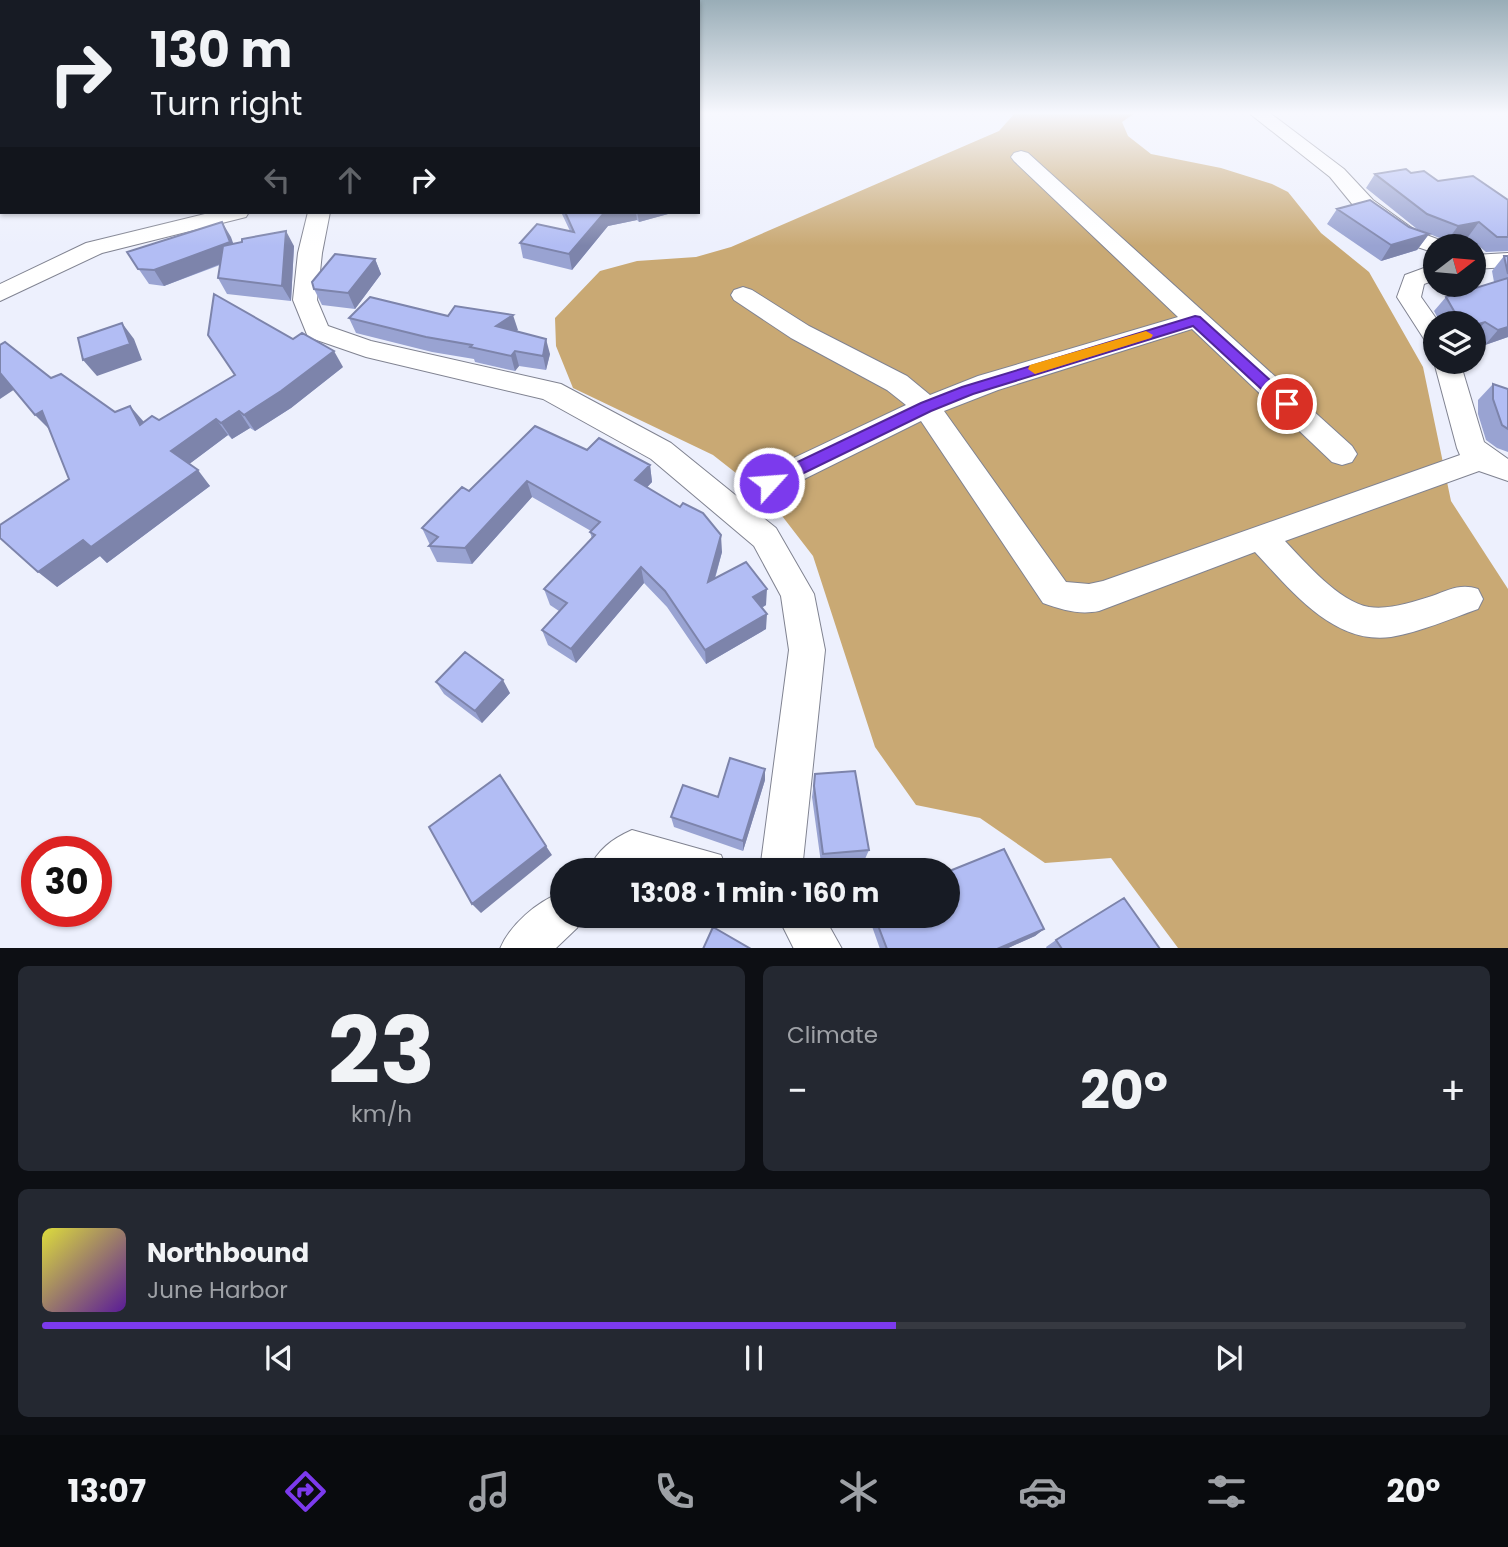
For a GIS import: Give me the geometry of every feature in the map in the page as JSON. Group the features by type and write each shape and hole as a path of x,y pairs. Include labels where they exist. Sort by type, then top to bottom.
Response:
{"street":[{"path":"1021,157 1342,454"},
{"path":"1316,157 1337,173 1365,205 1408,236 1423,242"},
{"path":"0,293 94,248 230,214"},
{"path":"319,214 310,253 305,300 317,331 366,348 551,391 661,451 765,537 797,594 807,650 782,858"},
{"path":"1486,261 1508,260"},
{"path":"1423,276 1413,280 1409,297 1423,318"},
{"path":"743,295 800,332 897,383 926,407 1055,593 1072,600 1090,601 1142,579 1261,538 1495,464"},
{"path":"769,483 926,407 988,383 1195,320"},
{"path":"1450,374 1471,448 1495,464"},
{"path":"1261,538 1327,602 1346,616 1387,622 1466,599"},
{"path":"624,858 632,851 659,858"},
{"path":"522,948 550,924"},
{"path":"807,928 820,948"}],"shaded area":[{"path":"938,157 1167,157 1221,168 1272,184 1288,192 1321,233 1369,272 1423,367 1451,501 1508,589 1508,948 1178,948 1111,858 1045,863 980,818 916,805 875,747 813,556 769,499 713,455 573,388 556,346 555,318 600,271 637,261 696,257 731,247"}],"building":[{"path":"1406,169 1411,173 1424,171 1438,181 1473,176 1508,200 1508,237 1497,237 1479,222 1458,226 1427,214 1375,174"},
{"path":"1370,200 1409,227 1429,234 1391,245 1337,209"},
{"path":"566,214 603,214 569,254 520,243 537,224 574,232"},
{"path":"222,222 230,242 154,270 138,269 127,252"},
{"path":"286,231 282,286 218,278 223,246 242,242 242,239"},
{"path":"335,254 375,259 348,293 314,289 312,282"},
{"path":"1504,256 1508,256 1508,274"},
{"path":"1508,278 1508,327 1498,330 1486,323 1486,311 1454,311 1447,298 1486,298 1486,285"},
{"path":"214,294 293,339 302,333 334,351 244,415 239,411 221,423 216,419 171,451 198,470 91,547 83,540 38,572 0,538 0,525 69,479 42,411 35,415 0,373 0,345 5,342 51,378 61,374 115,412 130,406 140,425 152,416 159,420 235,375 208,335"},
{"path":"370,297 448,316 455,306 513,315 496,326 546,339 543,356 515,351 511,356 349,318"},
{"path":"122,323 130,344 83,360 78,338"},
{"path":"1493,384 1508,389 1508,429 1502,425 1493,399"},
{"path":"535,426 587,450 599,438 650,465 635,480 680,507 683,503 703,513 721,535 708,582 746,562 767,589 753,597 767,614 705,650 665,591 641,567 571,649 542,630 567,603 544,589 595,535 590,532 600,522 527,481 465,548 429,546 438,537 422,528 462,487 469,491"},
{"path":"465,652 503,680 475,711 436,682"},
{"path":"730,758 765,769 743,841 671,817 683,785 718,797"},
{"path":"855,771 869,850 823,854 814,786 815,774"},
{"path":"500,775 546,846 472,904 429,827"},
{"path":"1004,849 1044,929 999,948 887,948 879,928 960,928 960,867"},
{"path":"1124,898 1159,948 1061,948 1056,940"},
{"path":"715,928 749,948 703,948"}],"slow traffic":[{"path":"1035,369 1146,335"}],"route":[{"path":"769,483 926,407 967,391 1195,320 1287,404"}]}
